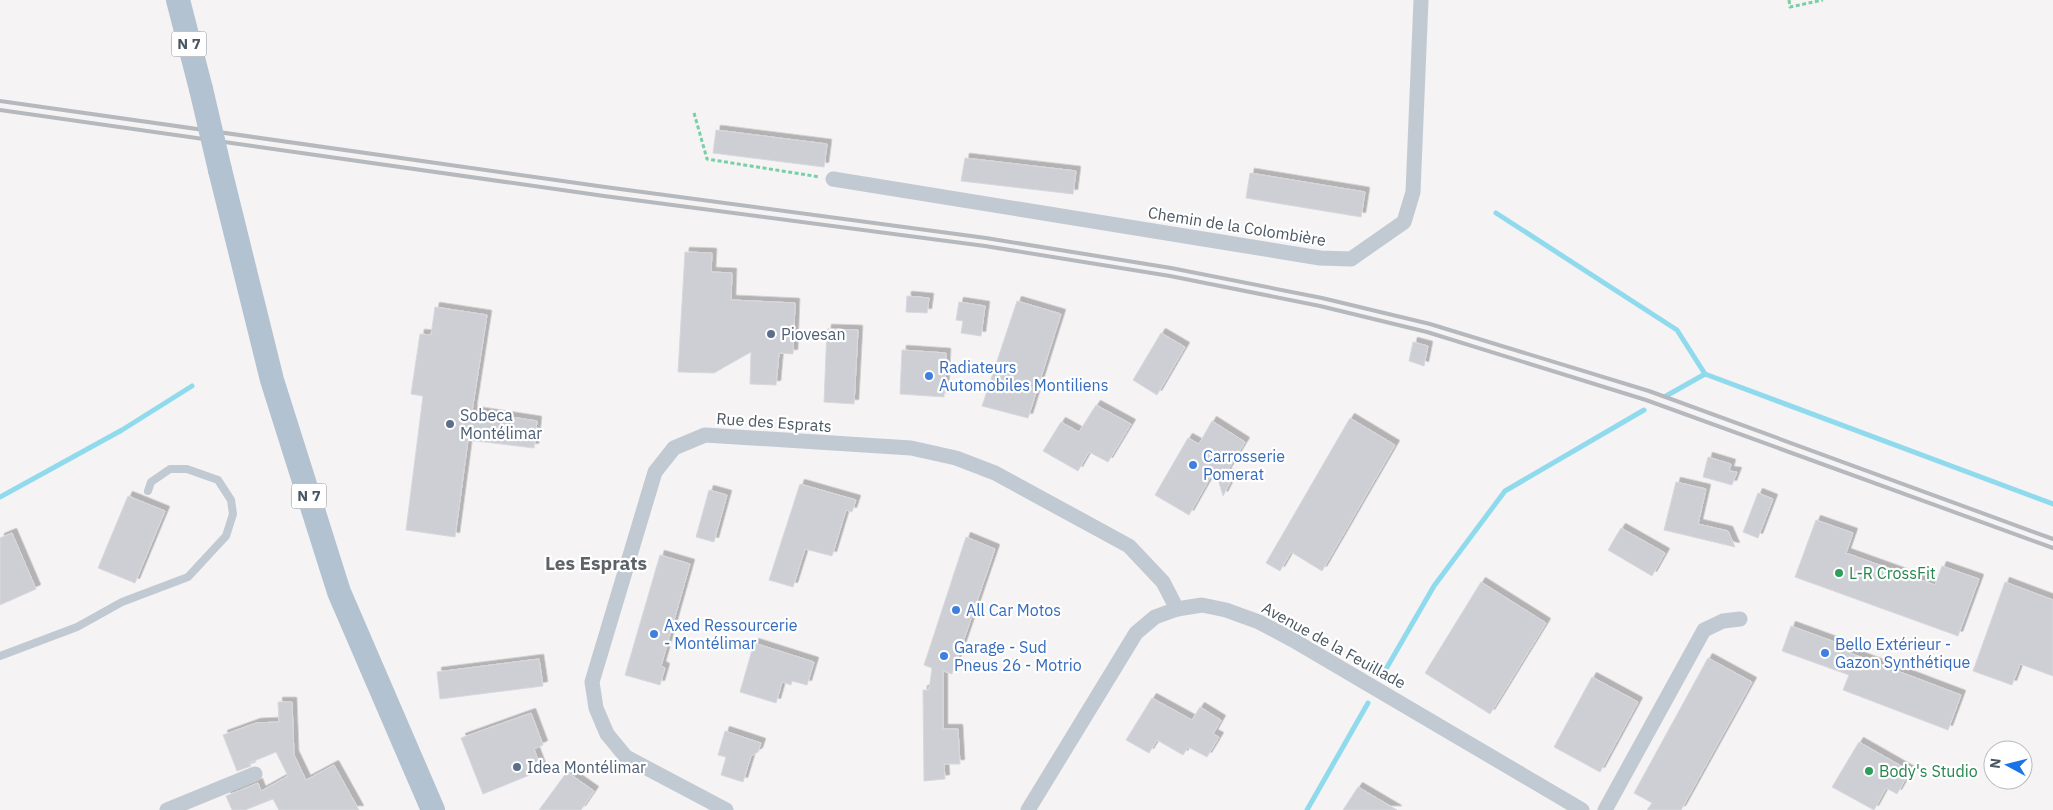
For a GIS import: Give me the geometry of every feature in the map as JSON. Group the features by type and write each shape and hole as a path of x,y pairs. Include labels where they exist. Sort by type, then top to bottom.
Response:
{"main road":[{"name":"N 7","path":"178,0 272,380 339,592 433,810"}],"street":[{"name":"Chemin de la Colombière","path":"833,179 1320,258 1351,260 1404,222 1413,192 1421,0"},
{"name":"Rue des Esprats","path":"726,810 626,757 607,734 596,708 592,682 655,472 674,448 705,435 911,448 956,458 996,473 1130,546 1163,582 1177,610"},
{"name":"Avenue de la Feuillade","path":"1028,810 1136,633 1154,617 1202,605 1226,610 1259,622 1359,678 1582,810"},
{"path":"1605,810 1704,630 1723,621 1740,620"},
{"path":"167,810 255,774"}],"lane":[{"path":"0,656 76,627 122,602 188,577 226,536 232,514 231,500 218,480 187,469 170,469 151,482 148,491"}],"path":[{"path":"1789,0 1790,7 1822,0"},
{"path":"694,113 707,159 833,179"}],"building":[{"path":"716,130 827,144 824,167 713,153"},
{"path":"965,158 1076,171 1073,194 961,181"},
{"path":"1250,173 1365,192 1361,217 1246,198"},
{"path":"685,252 712,253 711,272 732,273 731,300 795,303 793,354 779,353 776,385 750,384 751,352 714,373 678,372"},
{"path":"907,296 929,298 927,313 906,312"},
{"path":"1017,301 1061,314 1028,418 982,406"},
{"path":"959,302 985,306 981,336 961,333 963,321 956,320"},
{"path":"435,307 487,315 472,411 537,421 534,448 468,440 455,537 406,530 423,396 411,394 420,334 431,335"},
{"path":"827,329 858,330 854,404 824,402"},
{"path":"1161,333 1185,347 1157,395 1133,380"},
{"path":"1413,342 1428,346 1424,366 1409,361"},
{"path":"902,350 946,353 944,397 900,394"},
{"path":"1096,405 1131,424 1108,462 1089,452 1078,471 1043,451 1061,422 1079,432"},
{"path":"1350,418 1395,445 1322,571 1291,552 1280,571 1266,563"},
{"path":"1212,421 1245,442 1226,473 1233,477 1223,496 1215,469 1189,515 1155,495 1188,438 1199,444"},
{"path":"1708,457 1731,464 1729,471 1737,472 1732,485 1703,477"},
{"path":"1676,482 1706,489 1698,524 1728,531 1735,547 1664,530"},
{"path":"800,484 856,500 852,512 846,510 832,556 805,549 793,587 769,580"},
{"path":"709,490 727,495 714,542 696,537"},
{"path":"1758,493 1773,499 1758,538 1743,532"},
{"path":"128,496 165,511 135,583 98,568"},
{"path":"1816,520 1853,533 1846,553 1935,585 1942,566 1979,579 1958,636 1795,577"},
{"path":"1621,528 1665,553 1652,576 1608,550"},
{"path":"12,533 36,589 0,605 0,538"},
{"path":"966,537 995,549 952,674 943,671 943,729 958,729 960,764 944,764 945,779 924,781 923,690 929,690 932,668 924,665"},
{"path":"660,555 690,564 661,666 665,668 660,685 625,675"},
{"path":"1481,582 1546,623 1490,714 1425,673"},
{"path":"2005,582 2053,600 2053,676 2020,664 2012,685 1973,671"},
{"path":"1791,626 1843,645 1842,650 1961,695 1948,730 1843,690 1849,675 1782,651"},
{"path":"754,643 814,662 807,685 792,681 791,685 782,682 776,703 740,692"},
{"path":"1708,658 1752,682 1681,810 1647,810 1652,803 1634,793"},
{"path":"539,659 543,686 440,699 437,672"},
{"path":"1592,677 1638,702 1600,772 1554,747"},
{"path":"1152,698 1192,720 1200,707 1221,720 1213,734 1219,737 1207,757 1188,747 1183,755 1157,740 1149,753 1126,740"},
{"path":"278,702 292,702 294,755 306,780 334,765 359,810 279,810 273,799 245,810 232,810 226,796 258,783 261,791 288,776 276,752 249,763 251,766 237,771 223,735 256,723 279,722"},
{"path":"531,713 543,745 534,749 542,770 483,794 461,738"},
{"path":"725,731 761,743 758,752 751,756 743,782 721,775 726,757 718,755"},
{"path":"1859,742 1910,771 1897,794 1886,788 1874,810 1832,787"},
{"path":"567,772 594,791 581,810 539,810"},
{"path":"1358,787 1397,810 1343,810"}],"waterway":[{"path":"1496,213 1677,330 1705,374 2053,504"},
{"path":"1666,396 1705,374"},
{"path":"0,497 122,430 192,386"},
{"path":"1386,669 1434,586 1505,491 1644,410"},
{"path":"1307,810 1368,703"}],"railway":[{"path":"0,101 605,187 986,238 1171,268 1322,298 1430,324 1649,391 2053,539"},
{"path":"0,110 604,196 985,246 1170,276 1320,306 1427,332 1646,400 2053,548"}],"place":[{"name":"Piovesan","path":"771,334"},
{"name":"Radiateurs Automobiles Montiliens","path":"929,376"},
{"name":"Sobeca Montélimar","path":"450,424"},
{"name":"Carrosserie Pomerat","path":"1193,465"},
{"name":"L-R CrossFit","path":"1839,573"},
{"name":"All Car Motos","path":"956,610"},
{"name":"Axed Ressourcerie - Montélimar","path":"654,634"},
{"name":"Bello Extérieur - Gazon Synthétique","path":"1825,653"},
{"name":"Garage - Sud Pneus 26 - Motrio","path":"944,656"},
{"name":"Idea Montélimar","path":"517,767"},
{"name":"Body's Studio","path":"1869,771"}],"district":[{"name":"Les Esprats","path":"596,563"}]}
